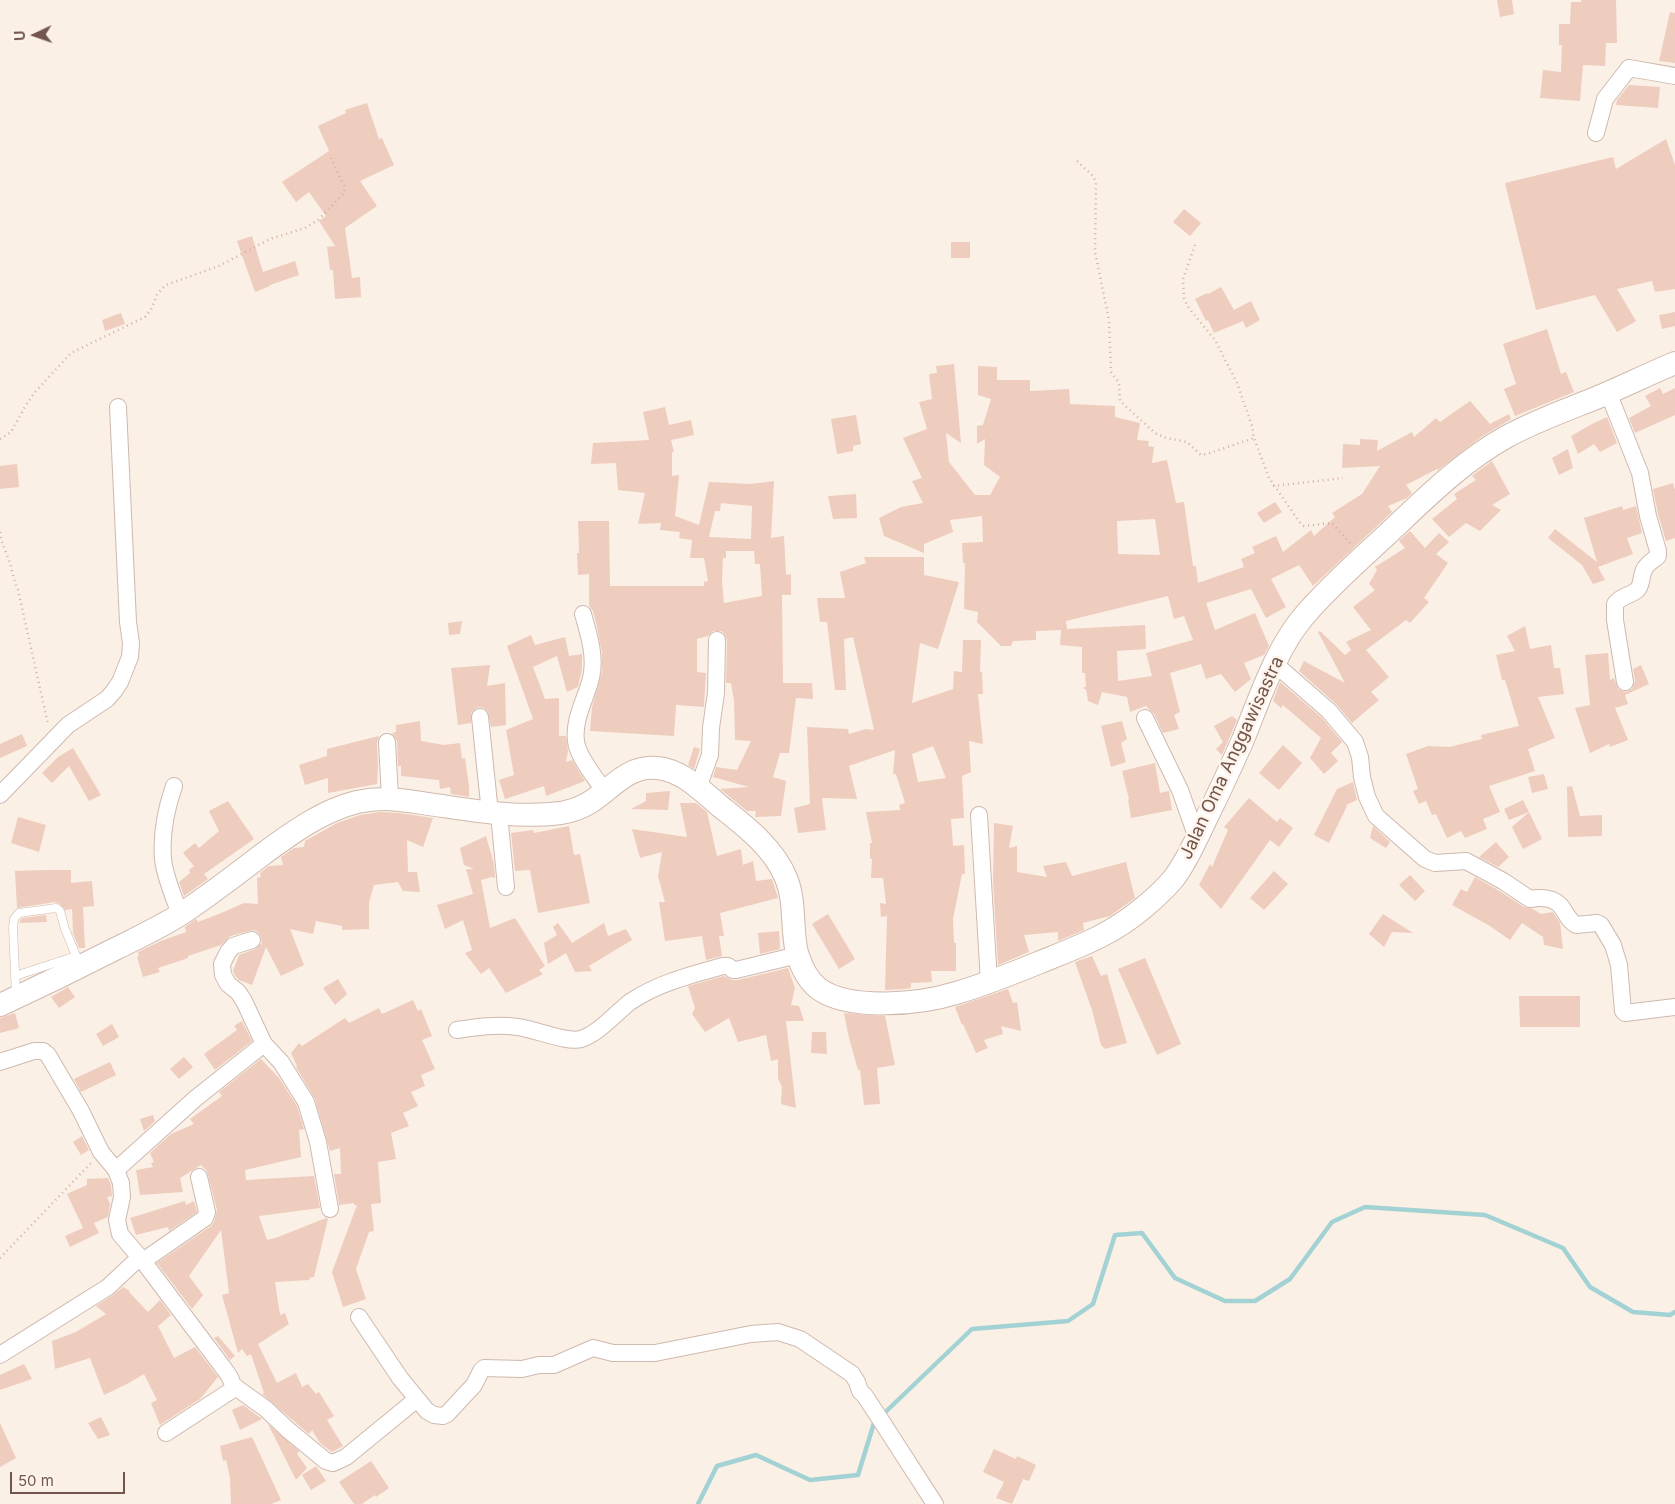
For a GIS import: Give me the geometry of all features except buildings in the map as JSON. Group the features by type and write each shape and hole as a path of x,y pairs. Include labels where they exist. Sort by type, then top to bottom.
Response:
{"main road":[{"name":"Jalan Oma Anggawisastra","path":"11,993 180,914 298,828 345,806 362,801 390,798 494,813 540,814 564,812 578,809 588,804 616,781 643,768 661,768 684,777 736,819 777,860 788,883 798,955 802,968 813,985 827,994 851,1001 882,1003 923,1000 952,995 988,982 1092,941 1119,927 1156,897 1171,882 1185,862 1197,838 1231,766 1275,664 1302,618 1440,484 1473,458 1508,436 1567,408 1675,363"}],"street":[{"path":"1596,133 1605,99 1629,68 1675,76"},
{"path":"1608,392 1640,473 1648,516 1658,550 1658,556 1647,564 1643,571 1641,583 1637,590 1622,597 1615,604 1615,620 1624,682"},
{"path":"0,795 51,740 68,725 107,699 120,682 130,657 131,643 128,622 118,407"},
{"path":"583,614 593,657 593,668 580,712 576,740 583,759 604,791"},
{"path":"698,788 710,755 711,728 716,693 717,640"},
{"path":"1275,664 1330,711 1355,742 1360,757 1366,797 1376,816 1395,834 1425,859 1435,863 1466,861 1503,881 1530,899 1549,898 1562,908 1566,917 1576,925 1601,925 1613,945 1619,964 1621,1002 1625,1013 1675,1007"},
{"path":"480,717 506,887"},
{"path":"1145,718 1180,790 1197,838"},
{"path":"387,742 390,798"},
{"path":"174,786 166,808 163,859 180,914"},
{"path":"979,815 988,982"},
{"path":"252,940 233,946 228,952 222,964 223,975 228,984 244,1000 264,1044 282,1062 306,1102 318,1142 330,1209"},
{"path":"457,1030 497,1025 513,1026 565,1039 577,1040 589,1035 631,1002 672,980 723,966 728,966 733,970 798,955"},
{"path":"116,1170 196,1098 264,1044"},
{"path":"0,1062 34,1051 46,1052 81,1111 101,1152 116,1170 121,1183 122,1193 117,1220 120,1234 222,1366 234,1386 266,1409 326,1461 332,1463 346,1457 417,1399"},
{"path":"0,1355 108,1287 141,1259 205,1218 207,1212 200,1177"},
{"path":"359,1317 400,1378 427,1411 434,1416 447,1414 474,1385 481,1370 484,1368 522,1369 539,1365 554,1365 593,1348 613,1353 655,1353 751,1334 778,1332 800,1339 850,1372 856,1380 860,1391 934,1504"},
{"path":"166,1433 232,1390 234,1386"}],"lane":[{"path":"11,993 14,919 20,913 56,908 60,911 65,929 79,961"}],"path":[{"path":"0,439 11,432 35,392 71,354 97,339 146,317 152,309 157,294 166,285 219,266 270,239 305,228 318,220 345,192 344,186 330,158"},
{"path":"1077,161 1096,182 1095,252 1109,320 1111,372 1119,383 1120,401 1155,433 1166,438 1187,442 1201,455 1254,438"},
{"path":"1195,245 1183,279 1184,298 1188,307 1215,340 1237,382 1252,426 1254,438 1273,486 1303,526 1332,523 1362,558"},
{"path":"1273,486 1343,478"},
{"path":"0,532 2,545 7,554 12,576 18,590 51,740"},
{"path":"0,1258 101,1152"}],"waterway":[{"path":"698,1504 717,1466 756,1455 810,1480 858,1475 874,1423 972,1329 1068,1321 1093,1304 1115,1235 1142,1233 1175,1278 1225,1301 1255,1301 1290,1279 1332,1222 1365,1207 1485,1215 1563,1248 1590,1287 1633,1312 1670,1315 1675,1312"}]}
